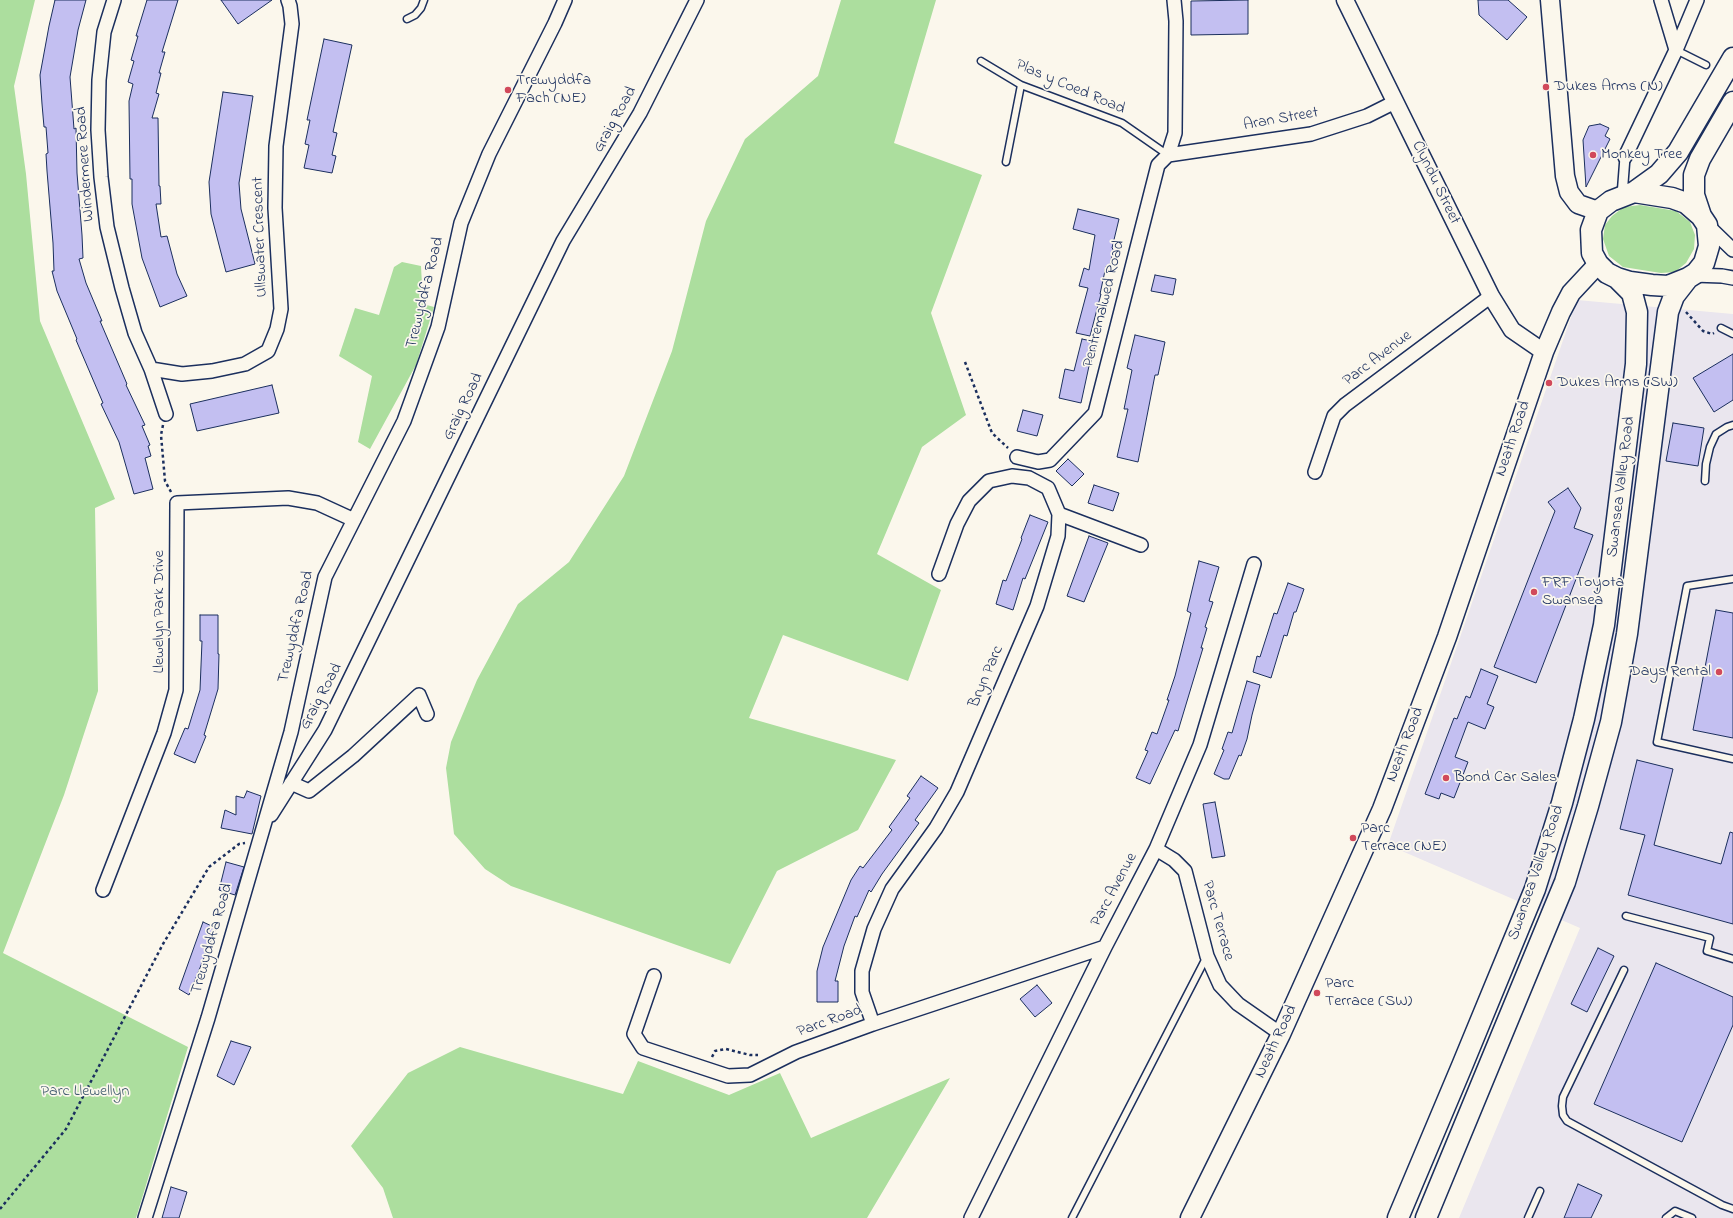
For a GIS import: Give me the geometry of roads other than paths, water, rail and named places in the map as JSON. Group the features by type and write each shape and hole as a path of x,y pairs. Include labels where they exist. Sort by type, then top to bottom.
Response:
{"main road":[{"path":"1550,0 1565,176 1569,192 1578,204 1598,211"},
{"path":"1733,58 1678,152 1659,174 1628,194 1610,201 1598,211 1591,230 1590,241 1592,253 1598,264 1607,273 1630,282 1668,286 1690,277 1704,263 1709,246 1704,220 1694,195 1694,175 1700,159 1733,102"},
{"path":"1628,194 1672,198 1686,203 1704,220"},
{"name":"Neath Road","path":"1190,1218 1281,1034 1382,809 1449,632 1544,352 1571,292 1598,264"},
{"name":"Swansea Valley Road","path":"1426,1218 1565,882 1590,798 1611,722 1627,634 1668,312 1674,296 1690,277"},
{"name":"Swansea Valley Road","path":"1398,1218 1535,889 1562,803 1584,719 1604,625 1636,364 1637,312 1632,293 1617,278"}],"street":[{"name":"Windermere Road","path":"114,0 104,32 99,80 98,130 101,177 107,227 122,288 136,333 151,369 166,414"},
{"name":"Ullswater Crescent","path":"151,369 182,374 212,371 245,364 268,351 277,329 281,309 275,208 276,146 292,24 288,0"},
{"name":"Trewyddfa Road","path":"145,1218 208,1018 291,732 324,577 404,421 438,327 461,223 489,154 555,23 565,0"},
{"name":"Graig Road","path":"261,834 325,730 563,241 640,114 696,0"},
{"name":"Pentremalwed Road","path":"1017,456 1038,462 1050,460 1095,413 1158,165 1168,155 1175,133 1176,21 1174,0"},
{"name":"Clyndu Street","path":"1346,0 1491,296 1512,330 1544,352"},
{"path":"1661,0 1676,50"},
{"path":"1628,194 1625,157 1676,50 1697,0"},
{"name":"Aran Street","path":"1168,155 1311,134 1368,116 1395,102"},
{"path":"1704,220 1733,250"},
{"path":"1690,277 1722,276 1733,278"},
{"name":"Parc Avenue","path":"1315,472 1334,416 1346,405 1491,296"},
{"name":"Bryn Parc","path":"873,1024 862,992 862,971 874,929 892,889 936,828 957,792 1036,606 1058,536 1059,514 1048,488 1030,478 1012,476 989,481 969,501 957,524 939,574"},
{"name":"Llewelyn Park Drive","path":"103,890 164,733 176,690 177,503 288,498 317,502 354,520"},
{"path":"1059,514 1141,545"},
{"name":"Parc Avenue","path":"971,1218 1105,947 1156,849 1200,745 1254,564"},
{"path":"291,783 309,791 353,756 419,695 427,714"},
{"name":"Parc Terrace","path":"1156,849 1174,860 1185,871 1207,956 1220,985 1238,1004 1281,1034"},
{"name":"Parc Road","path":"654,976 634,1034 643,1048 728,1076 750,1075 796,1052 873,1024 1105,947"}],"lane":[{"path":"407,19 415,15 421,8 424,0"},
{"path":"1676,50 1706,65"},
{"name":"Plas y Coed Road","path":"981,61 1021,85 1122,123 1168,155"},
{"path":"1006,162 1021,85"},
{"path":"1721,328 1733,334"},
{"path":"1705,481 1707,458 1716,434 1727,426 1733,425"},
{"path":"1733,579 1687,586 1657,742 1733,759"},
{"path":"1626,916 1710,938 1707,951 1733,959"},
{"path":"1072,1218 1207,956"},
{"path":"1624,970 1563,1097 1563,1115 1567,1121 1722,1205 1733,1209"},
{"path":"1528,1218 1540,1191"},
{"path":"1666,1218 1675,1210 1692,1218"}],"place":[{"name":"Dukes Arms (N)","path":"1546,87"},
{"name":"Trewyddfa Fach (NE)","path":"508,90"},
{"name":"Monkey Tree","path":"1593,155"},
{"name":"Dukes Arms (SW)","path":"1549,383"},
{"name":"FRF Toyota Swansea","path":"1534,592"},
{"name":"Days Rental","path":"1719,672"},
{"name":"Bond Car Sales","path":"1446,778"},
{"name":"Parc Terrace (NE)","path":"1353,838"},
{"name":"Parc Terrace (SW)","path":"1317,993"}],"park label":[{"name":"Parc Llewellyn","path":"85,1092"}]}
